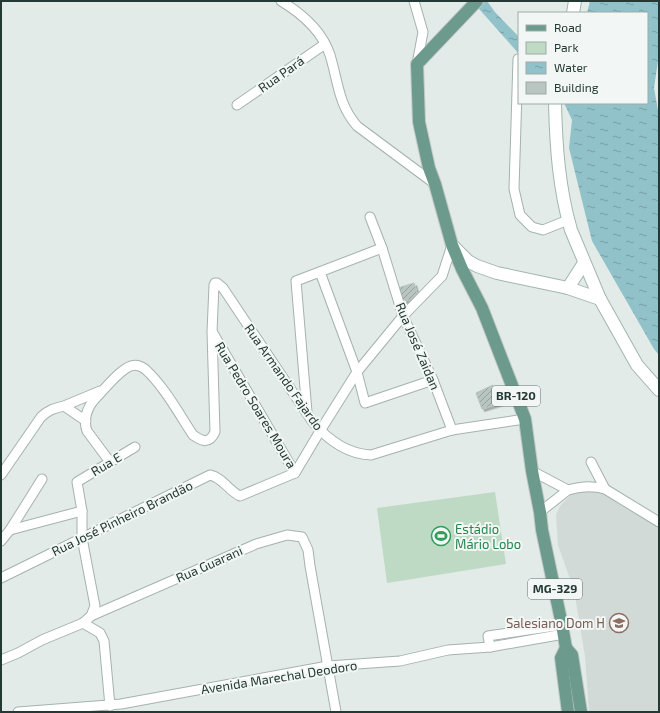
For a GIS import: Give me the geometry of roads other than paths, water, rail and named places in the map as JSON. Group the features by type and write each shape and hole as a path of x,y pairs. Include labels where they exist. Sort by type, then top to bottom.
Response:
{"main road":[{"path":"573,12 575,1"},
{"path":"474,3 417,64 419,122 429,168 452,244 468,261 477,266 497,273 568,288 600,299"},
{"path":"555,104 558,164 569,225 600,299 637,365 659,390"},
{"name":"BR-120","path":"452,244 462,270 482,308 525,419 542,530"},
{"path":"568,288 583,261"},
{"name":"MG-329","path":"542,530 566,648 572,655 581,712"},
{"path":"566,648 561,658 568,712"}],"street":[{"path":"281,1 306,20 325,44 330,54 339,94 350,118 363,130 435,184"},
{"path":"414,1 423,32 417,64"},
{"name":"Rua Pará","path":"237,105 325,44"},
{"path":"518,59 514,189 520,215 532,227 543,230 569,225"},
{"name":"Rua José Zaidan","path":"370,217 382,248 403,316 433,380 452,430"},
{"name":"Rua Pedro Soares Moura","path":"212,332 295,473 357,372 403,316 442,276 452,244"},
{"path":"307,414 296,281 382,248"},
{"path":"320,272 357,372 365,403 433,380"},
{"name":"Rua Armando Fajardo","path":"105,389 128,367 135,365 144,369 158,383 193,435 206,441 212,438 215,432 212,332 214,285 217,282 223,288 307,414 320,431 330,440 352,452 361,455 371,455 452,430 525,419"},
{"path":"1,475 46,412 105,389"},
{"path":"105,389 91,404 87,414 86,426 87,430 110,462"},
{"path":"64,406 86,421"},
{"name":"Rua E","path":"82,511 77,482 135,447"},
{"path":"591,462 605,489"},
{"path":"532,471 568,490"},
{"name":"Rua José Pinheiro Brandão","path":"1,578 210,475 215,476 234,494 240,496 295,473"},
{"path":"1,541 10,530 42,479"},
{"path":"540,512 568,490 587,486 596,486 605,489 659,522"},
{"path":"1,660 42,640 83,623 90,616 95,606 82,538 82,511 10,530"},
{"name":"Rua Guarani","path":"90,616 256,544 287,535 302,537 308,550 328,666"},
{"path":"83,623 100,633 105,644 110,706"},
{"path":"490,648 488,636 563,630"},
{"name":"Avenida Marechal Deodoro","path":"18,712 110,706 328,666 400,661 448,650 490,648 563,630"},
{"path":"328,666 336,712"}],"water":[{"path":"472,1 487,1 495,12 518,36 518,53"},
{"path":"590,1 659,1 659,54 654,88 659,116 659,355 654,349 592,241 569,148 572,120 564,104 648,104 648,12 587,12"}],"place":[{"name":"Estádio Mário Lobo","path":"441,536"},
{"name":"Salesiano Dom H","path":"619,623"}]}
